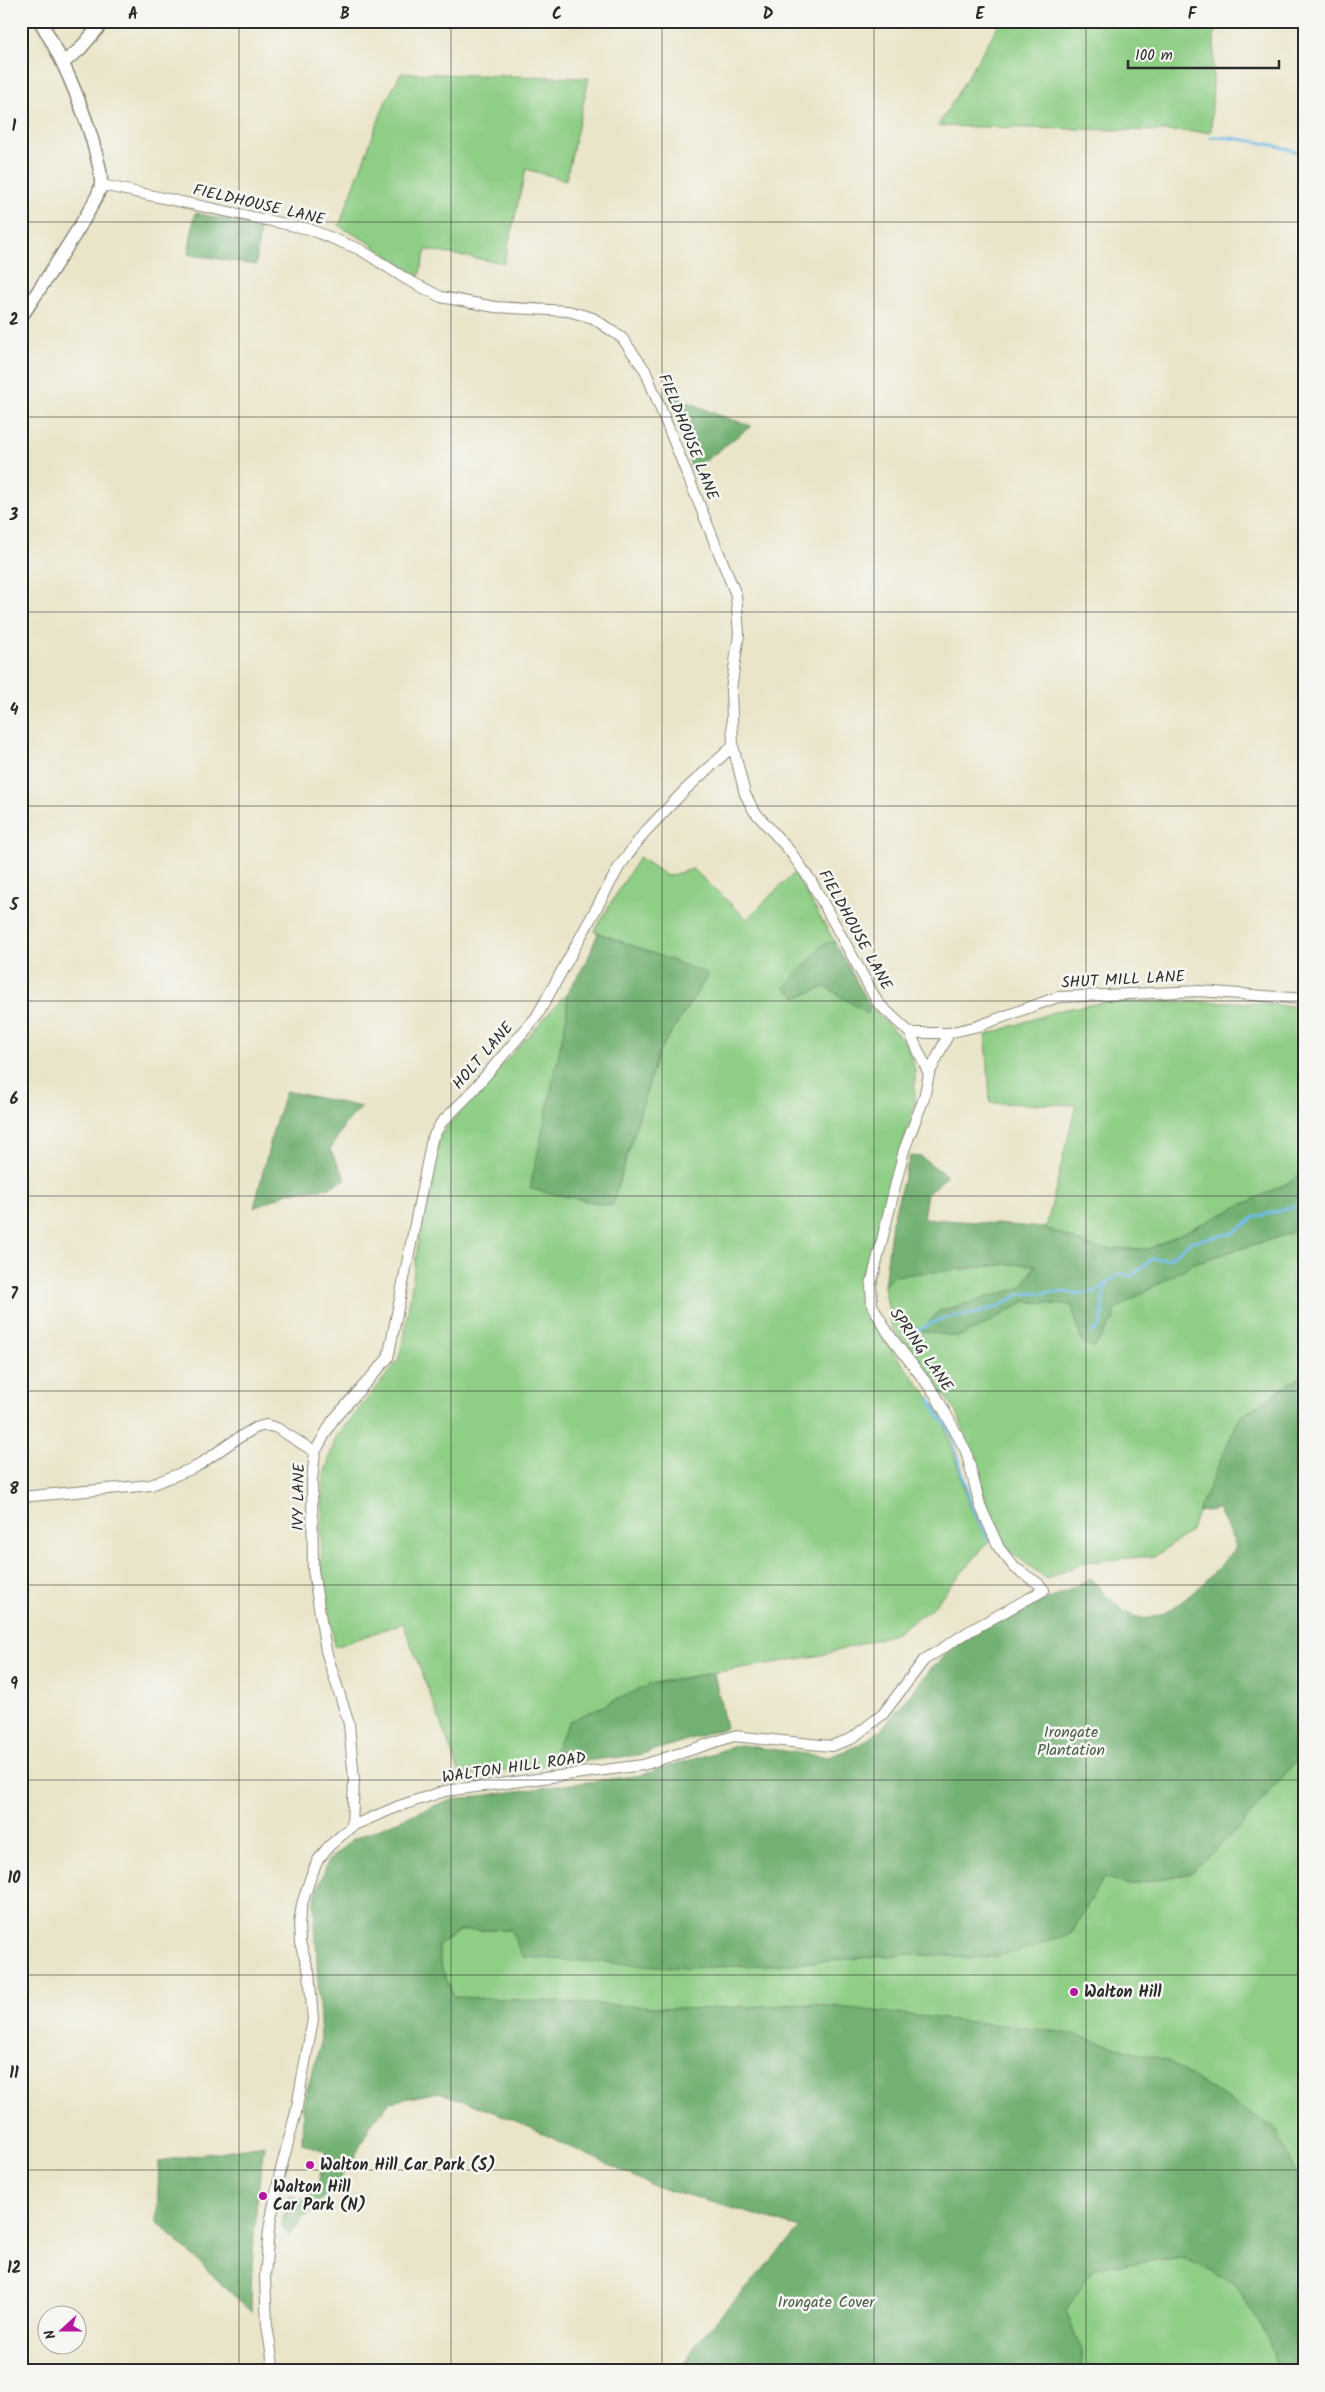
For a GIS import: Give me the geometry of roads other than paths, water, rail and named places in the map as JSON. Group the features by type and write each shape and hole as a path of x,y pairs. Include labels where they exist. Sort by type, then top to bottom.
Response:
{"street":[{"path":"21,317 102,185 96,154 85,116 64,62 40,21"},
{"path":"64,62 79,50 104,21"},
{"name":"FIELDHOUSE LANE","path":"102,185 309,229 361,250 406,279 441,297 495,307 568,311 593,318 622,338 645,370 736,595 739,634 731,690 732,746 740,780 754,811 789,850 811,881 878,1003 915,1033"},
{"name":"HOLT LANE","path":"315,1452 334,1420 388,1358 432,1139 441,1123 469,1095 536,1016 612,878 639,840 685,790 732,746"},
{"name":"SHUT MILL LANE","path":"915,1033 949,1033 978,1026 1058,997 1201,991 1304,999"},
{"path":"915,1033 928,1074"},
{"name":"SPRING LANE","path":"949,1033 928,1074 924,1098 904,1150 871,1285 872,1305 888,1333 935,1394 966,1451 980,1505 999,1548 1015,1568 1039,1584 1044,1590"},
{"name":"IVY LANE","path":"21,1497 151,1485 196,1467 234,1440 255,1428 266,1426 277,1428 315,1452 312,1481 313,1570 326,1651 349,1724 354,1780 352,1826"},
{"name":"WALTON HILL ROAD","path":"274,2371 267,2325 265,2277 269,2229 280,2173 296,2112 312,2019 308,1972 300,1944 299,1924 306,1890 318,1860 328,1847 352,1826 399,1806 445,1791 643,1765 734,1736 831,1746 851,1739 883,1714 924,1660 968,1632 1044,1590"}],"waterway":[{"path":"1211,137 1235,138 1258,142 1304,154"},
{"path":"904,1332 908,1329 920,1329 943,1318 977,1313 1000,1306 1020,1294 1066,1292 1081,1294 1097,1291 1119,1274 1132,1276 1152,1259 1169,1259 1190,1242 1233,1233 1255,1217 1291,1208 1304,1198"},
{"path":"1092,1333 1102,1323 1103,1297 1107,1285"},
{"path":"930,1399 935,1410 951,1432 971,1505 989,1540"}],"place":[{"name":"Walton Hill","path":"1074,1992"},
{"name":"Walton Hill Car Park (S)","path":"310,2165"},
{"name":"Walton Hill Car Park (N)","path":"263,2196"}],"park label":[{"name":"Irongate Plantation","path":"1071,1741"},
{"name":"Irongate Cover","path":"826,2302"}]}
